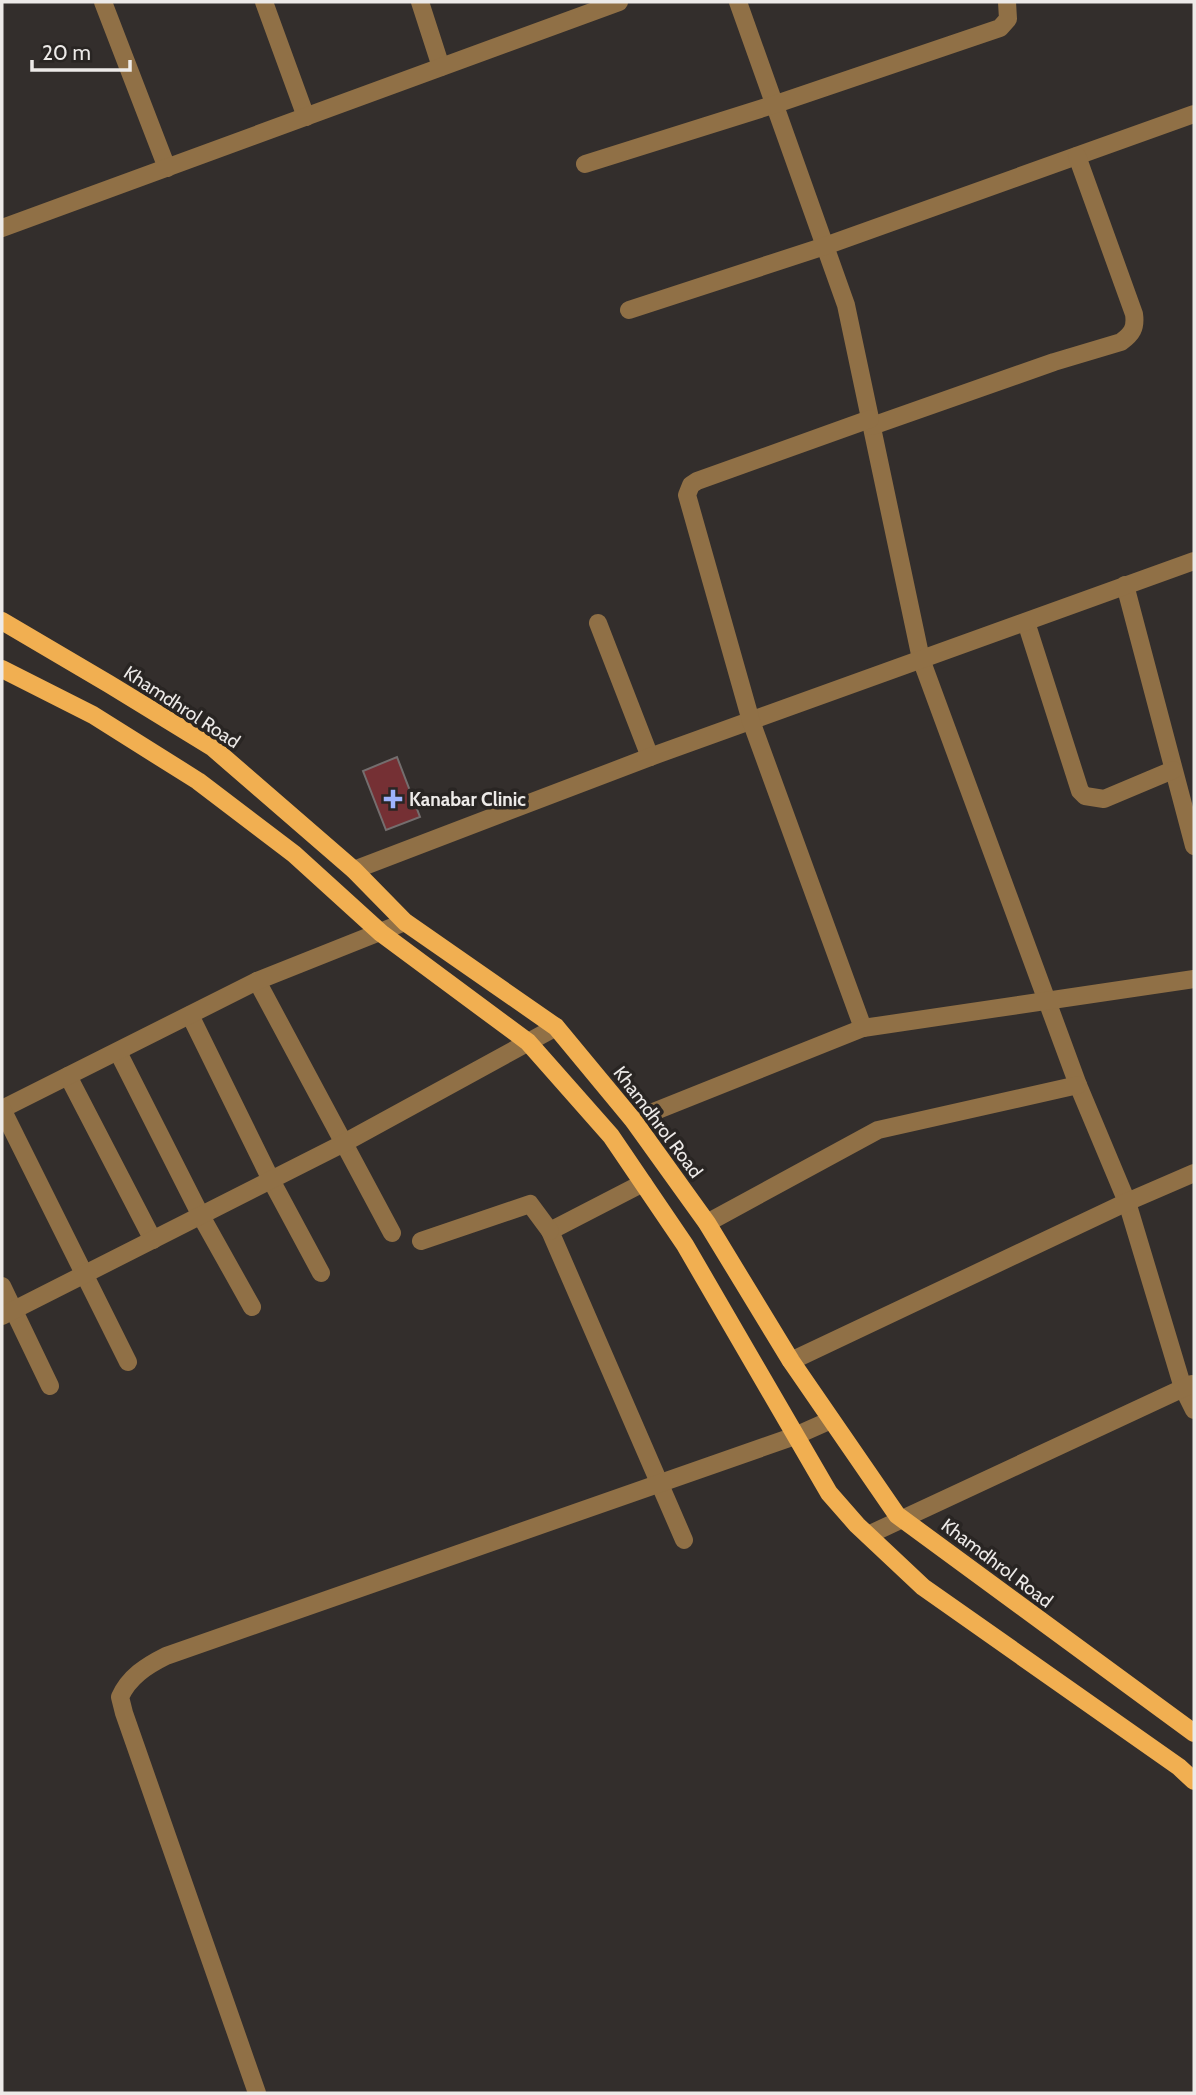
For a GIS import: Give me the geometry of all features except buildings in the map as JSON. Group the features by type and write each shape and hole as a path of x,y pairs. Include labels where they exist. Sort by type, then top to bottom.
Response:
{"main road":[{"name":"Khamdhrol Road","path":"2,621 212,747 354,870 405,922 556,1027 633,1120 707,1223 791,1361 897,1515 1194,1734"},
{"path":"2,669 93,715 198,781 294,854 381,933 528,1042 611,1136 685,1245 829,1493 923,1587 1179,1767 1194,1781"}],"street":[{"path":"103,2 167,168"},
{"path":"264,2 306,117"},
{"path":"420,2 441,67"},
{"path":"2,229 619,2"},
{"path":"738,2 846,305 921,659 1078,1085 1127,1202 1189,1386 1194,1410"},
{"path":"585,164 776,104 1000,28 1008,19 1007,2"},
{"path":"629,310 825,246 1194,114"},
{"path":"863,1028 751,720 687,500 688,490 697,481 1121,342 1130,335 1134,327 1134,314 1077,156"},
{"path":"354,870 650,757 1194,561"},
{"path":"1125,585 1194,846"},
{"path":"1026,622 1080,791 1085,796 1104,799 1173,770"},
{"path":"598,623 650,757"},
{"path":"128,1362 2,1109 257,981 405,922"},
{"path":"633,1120 863,1028 1194,979"},
{"path":"257,981 392,1233"},
{"path":"191,1015 271,1180 321,1273"},
{"path":"7,1314 344,1143 556,1027"},
{"path":"118,1052 201,1216 252,1307"},
{"path":"68,1076 153,1240"},
{"path":"707,1223 878,1130 1078,1085"},
{"path":"791,1361 1194,1173"},
{"path":"550,1231 643,1183"},
{"path":"421,1241 530,1204 550,1231 684,1540"},
{"path":"2,1286 7,1314 50,1386"},
{"path":"869,1535 1189,1386"},
{"path":"257,2093 124,1713 120,1697 126,1684 146,1666 166,1657 795,1436 831,1420"}],"place":[{"name":"Kanabar Clinic","path":"393,799"}]}
